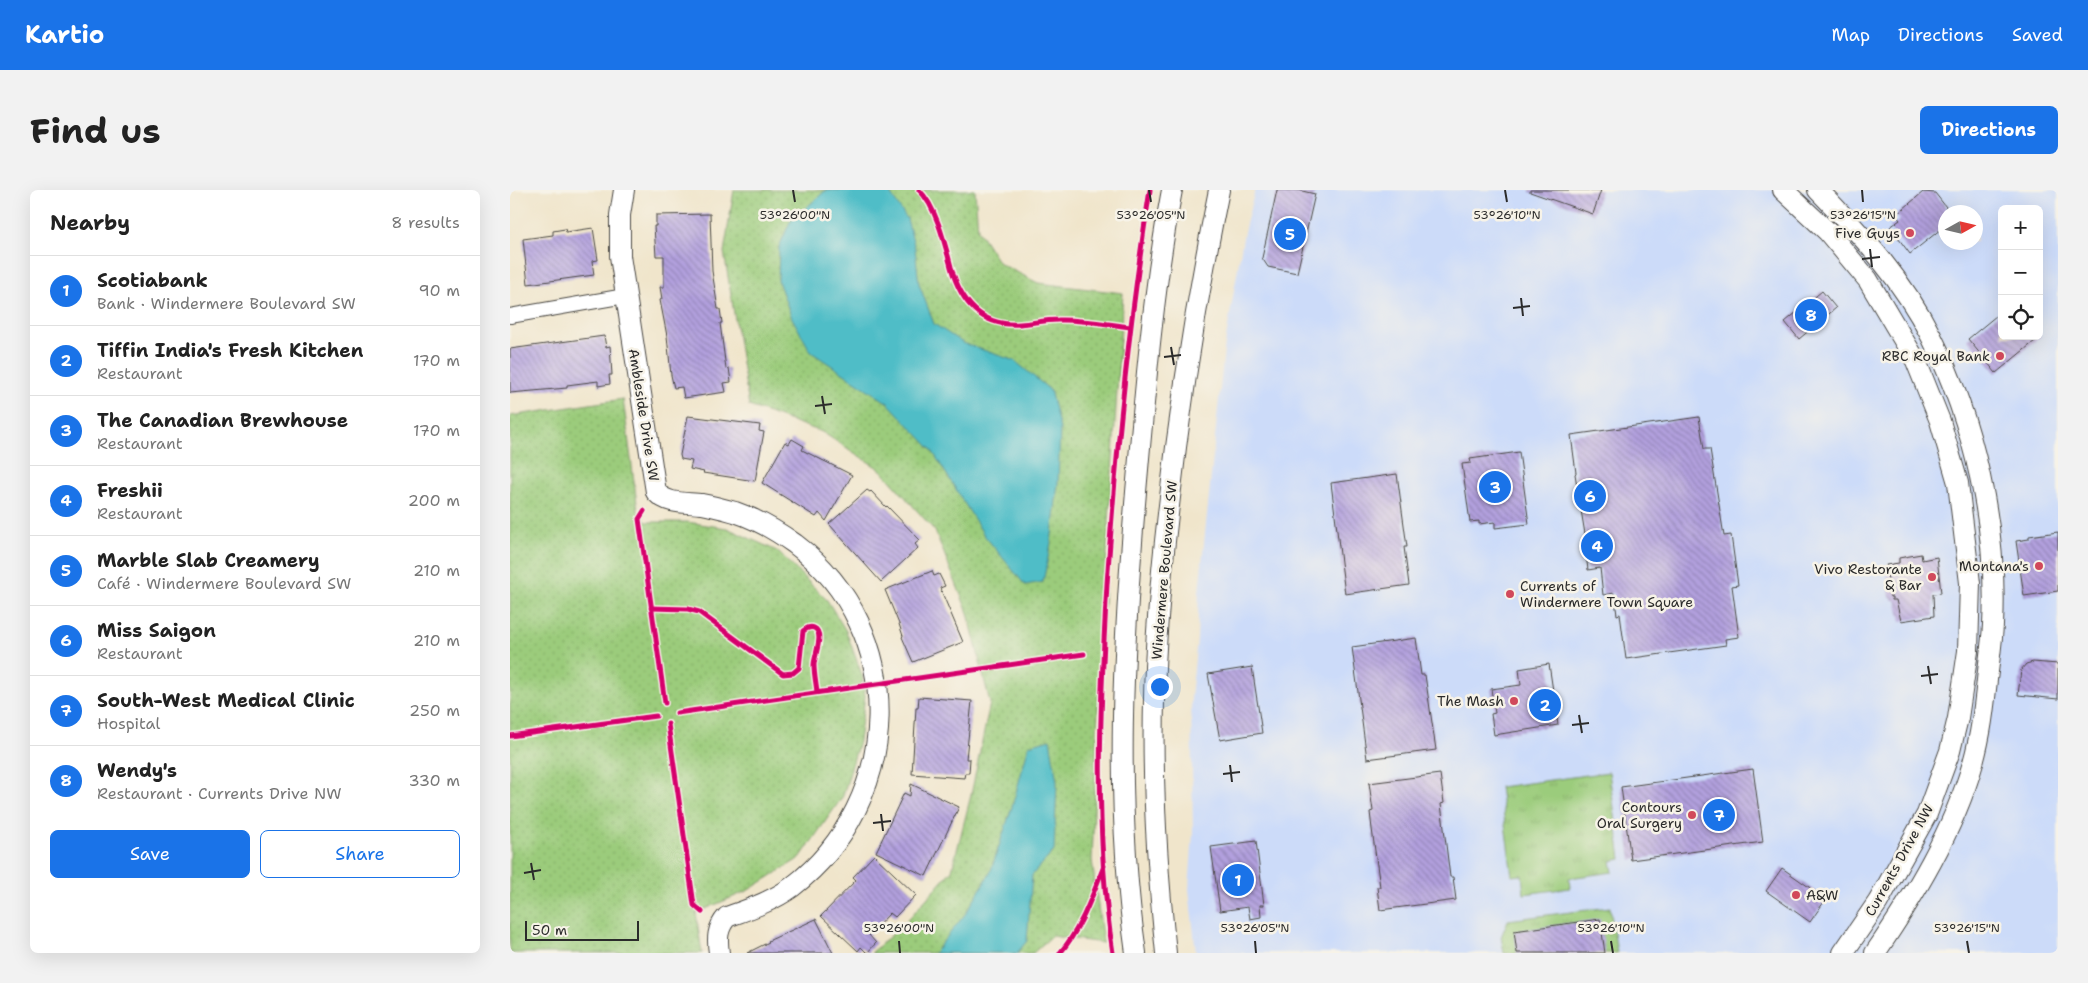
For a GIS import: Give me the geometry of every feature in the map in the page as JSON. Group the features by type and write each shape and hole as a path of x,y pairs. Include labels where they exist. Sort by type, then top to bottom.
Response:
{"street":[{"name":"Ambleside Drive SW","path":"624,190 620,223 620,256 656,492 661,497 674,502 701,504 737,513 759,522 797,545 825,573 853,612 864,635 877,683 879,719 874,762 868,784 846,827 816,865 790,888 774,898 723,921 718,932 719,953"},
{"path":"1136,953 1129,908 1125,854 1123,712 1131,554 1140,450 1162,246 1172,190"},
{"name":"Windermere Boulevard SW","path":"1166,953 1156,838 1154,699 1159,605 1175,454 1190,346 1219,190"},
{"name":"Currents Drive NW","path":"1783,190 1828,232 1868,280 1916,361 1940,421 1958,483 1970,583 1968,651 1958,718 1950,751 1927,814 1878,902 1843,953"},
{"name":"Currents Drive NW","path":"1818,190 1857,230 1897,281 1930,335 1957,393 1984,488 1992,556 1993,625 1981,730 1972,765 1946,832 1914,893 1875,953"},
{"path":"510,316 625,296"}],"shaded area":[{"path":"1255,190 2058,190 2058,953 1196,953 1189,889 1193,833 1191,698 1197,639 1199,592 1224,350 1244,232"}],"green space":[{"path":"734,190 975,190 978,230 999,263 1038,283 1123,293 1099,684 1092,860 1103,943 1052,936 1033,953 871,953 903,925 952,870 971,795 990,703 968,613 935,531 881,470 822,432 749,406 724,252"},
{"path":"623,399 638,511 646,522 687,522 727,528 777,551 827,600 846,631 862,675 865,696 859,741 843,796 800,858 747,891 696,913 702,953 510,953 510,416"},
{"path":"1609,772 1621,859 1611,861 1613,872 1569,878 1570,888 1524,894 1522,875 1512,876 1500,787"},
{"path":"1610,907 1617,953 1504,953 1501,937 1508,920"}],"water":[{"path":"881,190 890,193 907,219 915,248 919,284 934,324 963,343 1015,361 1050,390 1060,429 1058,483 1051,543 1043,582 1025,585 984,535 931,449 888,403 811,352 792,318 778,281 779,247 790,222 825,191"},
{"path":"1050,739 1057,782 1054,851 1032,875 1027,941 1017,953 934,953 966,913 990,873 1012,807 1029,745"}],"building":[{"path":"1277,190 1298,190 1315,194 1297,273 1268,267 1262,258"},
{"path":"1530,190 1601,190 1593,214 1530,192"},
{"path":"1923,192 1935,193 1944,205 1938,205 1938,231 1910,254 1890,227 1900,220 1896,215"},
{"path":"710,214 712,271 722,323 720,323 726,369 729,368 731,382 724,383 726,392 684,398 682,387 674,388 671,375 667,336 660,300 662,299 660,287 664,287 664,256 656,256 654,226 656,226 656,215"},
{"path":"593,228 598,260 592,261 594,275 528,284 523,239 553,235 553,231 565,229 566,232"},
{"path":"1822,291 1836,308 1799,339 1785,322"},
{"name":"RBC Royal Bank","path":"1998,314 1998,340 2036,340 1996,373 1968,339"},
{"path":"604,336 606,347 610,346 612,375 609,375 610,384 598,386 598,381 567,385 567,388 510,393 510,349"},
{"path":"688,416 760,425 759,431 764,432 755,481 703,473 690,469 692,461 681,459 680,455"},
{"path":"1699,417 1704,449 1710,449 1724,536 1731,535 1738,585 1732,586 1739,637 1725,639 1726,645 1626,659 1620,614 1617,615 1614,593 1603,595 1600,568 1588,570 1585,546 1587,546 1575,474 1571,435"},
{"path":"792,439 804,446 802,450 852,475 826,521 819,513 816,517 762,483 785,442 789,444"},
{"path":"1519,452 1529,524 1495,528 1495,522 1479,524 1479,521 1470,522 1462,464 1471,463 1470,459"},
{"path":"1397,474 1407,547 1404,547 1409,585 1345,594 1331,483"},
{"path":"867,490 871,491 887,506 920,540 915,544 918,548 881,582 829,524"},
{"name":"Montana's","path":"2058,532 2058,591 2024,596 2016,541 2029,539 2029,536"},
{"path":"1921,554 1922,560 1937,557 1941,593 1933,594 1934,616 1901,621 1896,600 1892,600 1892,597 1890,597 1886,565 1899,563 1899,558"},
{"path":"932,571 934,576 939,574 945,586 940,588 963,642 913,662 885,590"},
{"path":"1416,638 1421,675 1425,675 1436,750 1367,759 1352,647"},
{"path":"2033,662 2058,664 2058,699 2018,695 2021,670 2026,664"},
{"path":"1549,664 1558,725 1494,735 1491,714 1495,713 1491,689 1521,685 1519,669"},
{"path":"1252,667 1262,733 1220,740 1208,674"},
{"path":"919,697 972,701 966,759 970,759 969,773 965,773 964,778 912,774 916,708 918,708"},
{"name":"Contours Oral Surgery","path":"1753,769 1763,842 1631,860 1621,787"},
{"path":"1440,774 1444,803 1441,804 1450,877 1453,877 1456,900 1380,910 1377,887 1380,887 1370,812 1373,811 1369,783"},
{"path":"911,784 959,807 926,876 876,852 904,793 910,796"},
{"path":"1256,841 1264,905 1260,905 1261,917 1250,919 1248,907 1220,911 1211,847"},
{"path":"874,855 916,895 895,917 890,913 869,935 876,943 867,953 861,947 858,951 821,916 856,880 853,877"},
{"name":"A&W","path":"1782,868 1826,899 1810,922 1766,891"},
{"path":"816,919 833,953 747,953 768,941"},
{"path":"1600,919 1605,953 1517,953 1514,931"}],"cycle path":[{"path":"919,190 935,215 955,280 967,301 984,317 1006,324 1067,320 1130,327"},
{"path":"1113,953 1107,907 1101,815 1100,769 1104,630 1124,387 1150,190"},
{"path":"644,511 639,519 665,703"},
{"path":"651,608 688,609 699,612 783,674 793,673 799,668 803,631 811,627 814,628 819,635 814,665 817,692"},
{"path":"677,713 1084,654"},
{"path":"510,736 656,716"},
{"path":"668,724 694,905 702,912"},
{"path":"1060,953 1080,923 1104,866"}],"place":[{"name":"Five Guys","path":"1910,233"},
{"name":"Marble Slab Creamery","path":"1290,234"},
{"name":"Wendy's","path":"1811,315"},
{"name":"RBC Royal Bank","path":"2000,356"},
{"name":"The Canadian Brewhouse","path":"1495,487"},
{"name":"Miss Saigon","path":"1590,496"},
{"name":"Freshii","path":"1597,546"},
{"name":"Montana's","path":"2039,566"},
{"name":"Vivo Restorante & Bar","path":"1932,577"},
{"name":"Currents of Windermere Town Square","path":"1510,594"},
{"name":"The Mash","path":"1514,701"},
{"name":"Tiffin India's Fresh Kitchen","path":"1545,705"},
{"name":"Contours Oral Surgery","path":"1692,815"},
{"name":"South-West Medical Clinic","path":"1719,815"},
{"name":"Scotiabank","path":"1238,880"},
{"name":"A&W","path":"1796,895"}]}
